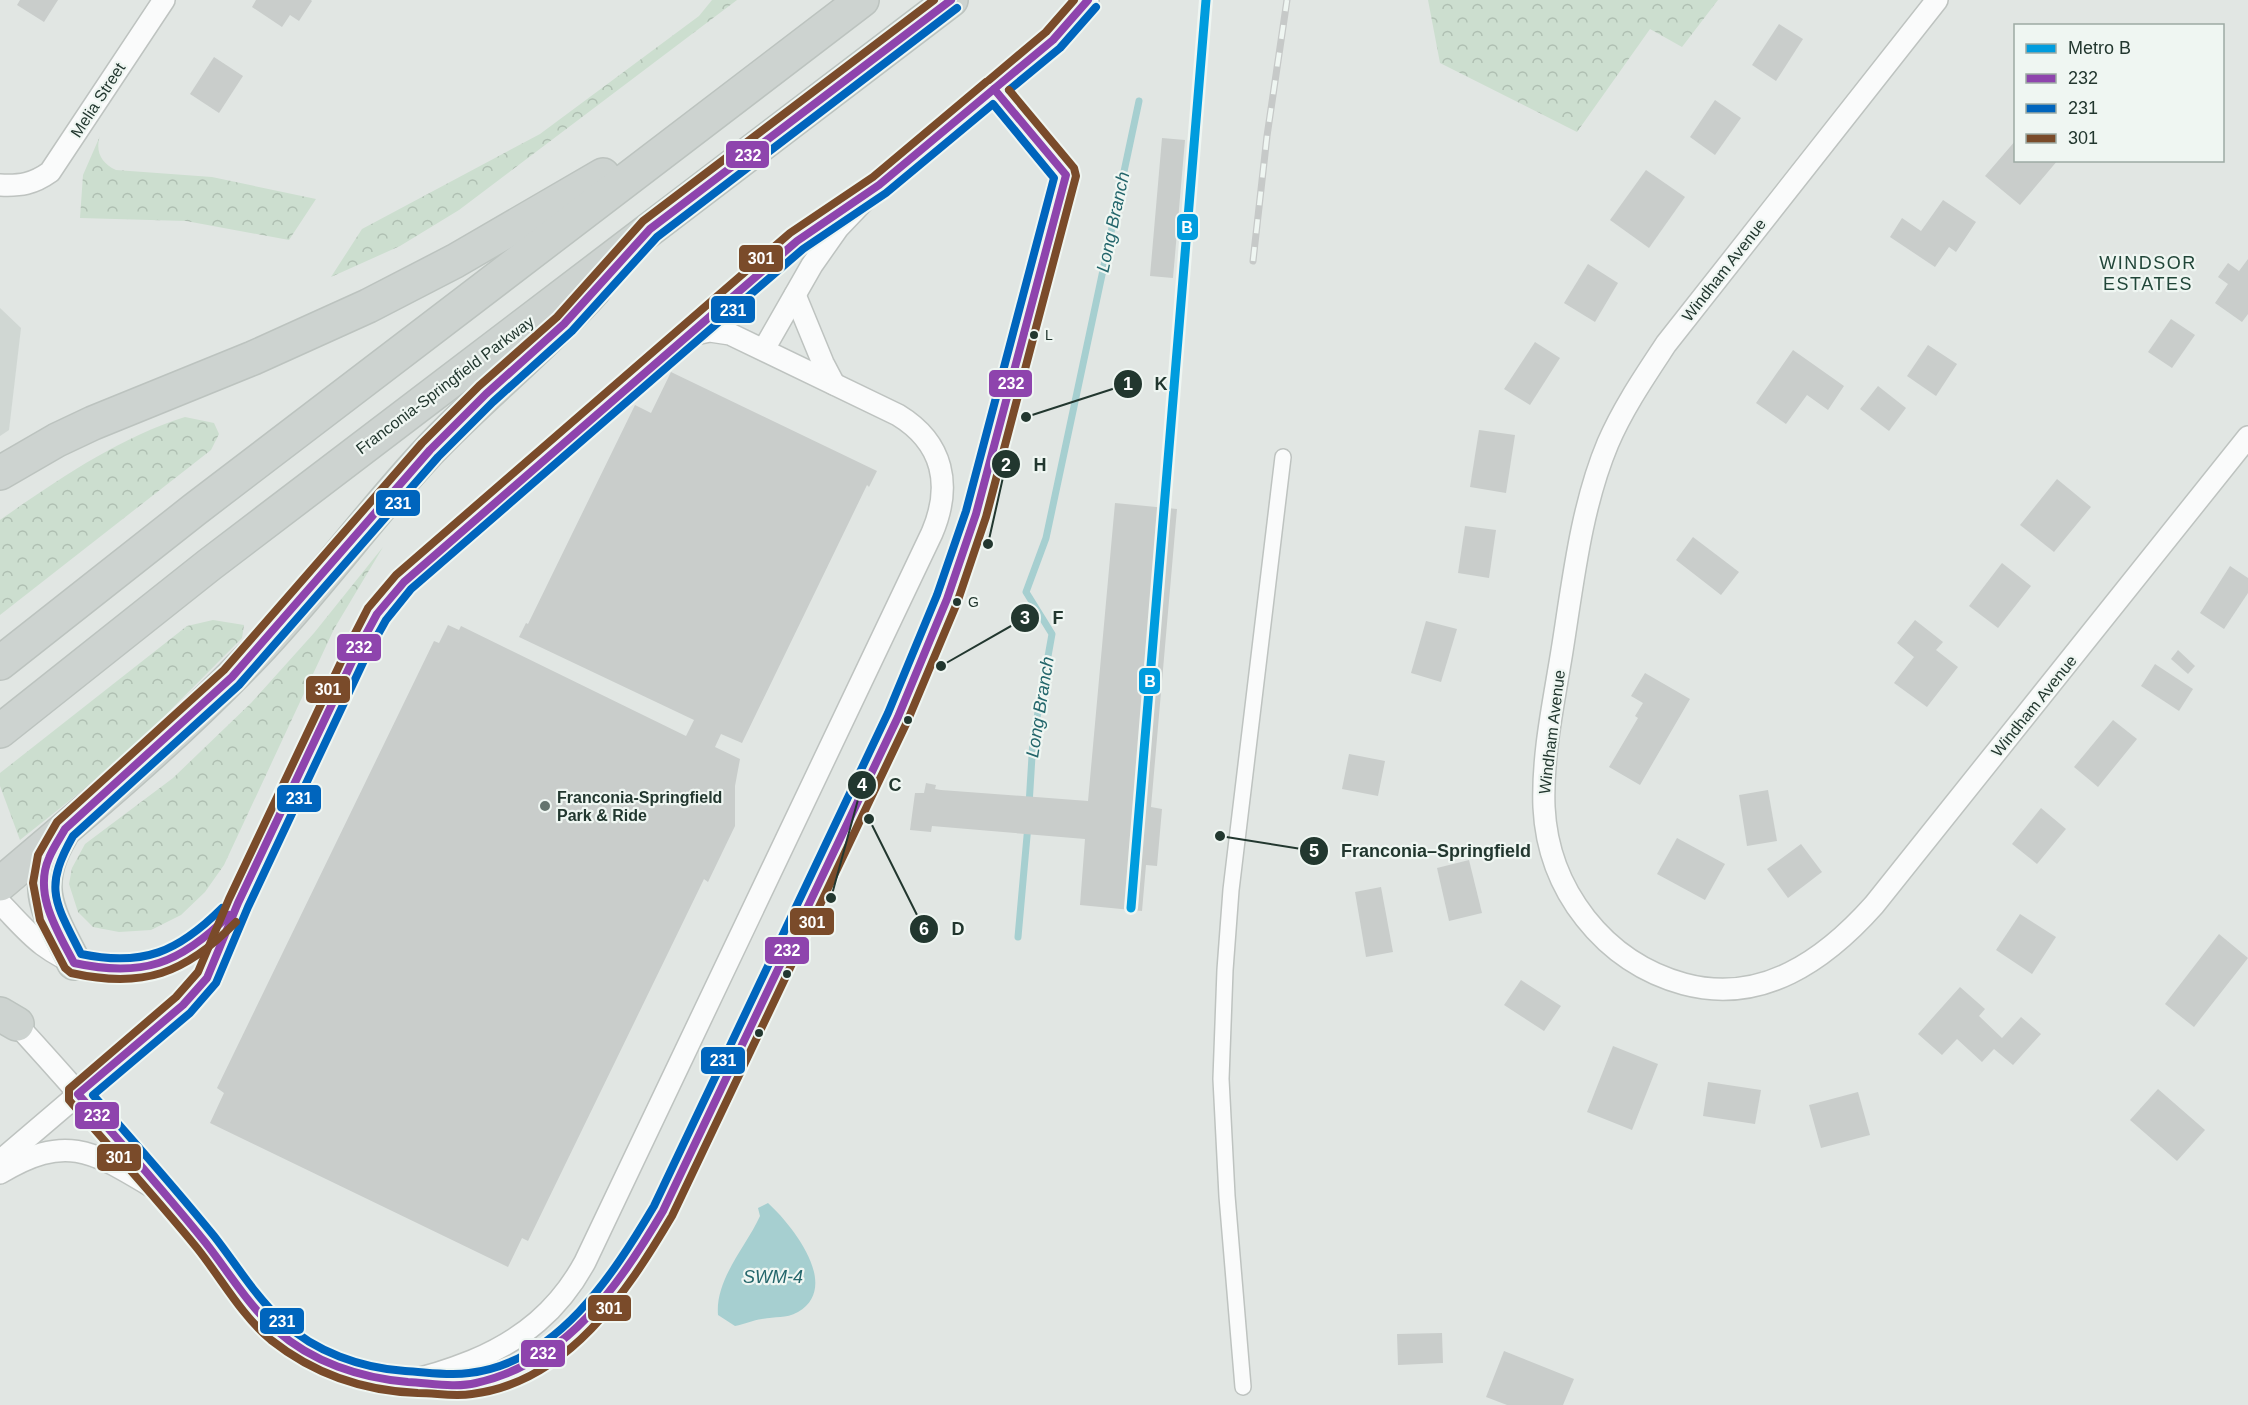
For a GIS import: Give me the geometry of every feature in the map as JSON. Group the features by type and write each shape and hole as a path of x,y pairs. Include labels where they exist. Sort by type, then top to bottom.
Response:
{"main road":[{"path":"823,30 841,0"},
{"path":"0,663 239,475 862,0"},
{"name":"Franconia-Springfield Parkway","path":"0,731 209,565 951,0"},
{"path":"0,473 57,440 93,423 315,331 412,284 495,238 741,93"},
{"path":"0,884 149,755 238,670 430,450 564,324 650,229"},
{"path":"65,829 48,859 43,882 50,916 74,963"}],"street":[{"name":"Melia Street","path":"10,186 35,182 59,161 164,0"},
{"path":"0,1161 200,987 213,966 238,903 358,649 388,600 422,564 804,235 879,185 1053,40 1088,0"},
{"name":"Windham Avenue","path":"1937,0 1666,345 1641,382 1608,444 1587,515 1575,577 1547,758 1544,806 1546,829 1555,866 1567,892 1581,913 1608,943 1638,966 1692,986 1730,989 1766,983 1787,976 1822,955 1874,905 2248,436"},
{"path":"764,350 826,244 879,185"},
{"path":"795,295 834,384"},
{"path":"6,1014 168,1197 254,1307 276,1329 321,1360 357,1374 405,1382 463,1365 528,1332 557,1304 585,1262 939,517 944,492 940,465 918,429 898,415 764,350 720,332 685,336"},
{"path":"1243,1387 1227,1196 1221,1079 1225,970 1232,890 1283,457"},
{"path":"0,903 42,944 74,963 119,971 161,965 185,955 206,939 238,903"},
{"path":"0,1173 39,1153 61,1150 82,1152 109,1162 168,1197"}],"shaded area":[{"path":"0,308 21,328 9,430 0,436"}],"green space":[{"path":"712,0 737,0 459,210 400,246 331,277 362,229 540,134 699,16"},
{"path":"1428,0 1718,0 1682,47 1650,29 1577,132 1440,63"},
{"path":"100,136 98,147 100,156 106,164 116,170 212,177 316,199 289,240 186,221 80,218 83,175"},
{"path":"185,417 214,423 219,434 211,450 0,615 0,520 66,475 112,448"},
{"path":"383,547 334,629 224,865 205,892 181,915 151,930 119,932 93,927 78,912 69,884 72,868 85,844 173,778 251,703 314,633"},
{"path":"213,620 244,625 242,638 123,758 20,840 0,786 0,773 187,626"}],"water":[{"name":"SWM-4","path":"768,1203 789,1225 808,1256 814,1272 815,1287 810,1301 798,1312 789,1316 735,1326 718,1315 721,1289 760,1216 758,1208"}],"building":[{"path":"20,0 58,0 44,22 17,5"},
{"path":"256,0 312,1 299,21 290,15 282,27 252,7"},
{"path":"1779,24 1803,39 1776,81 1752,65"},
{"path":"214,57 243,76 219,113 190,94"},
{"path":"1715,100 1741,118 1715,155 1690,137"},
{"path":"1162,138 1185,140 1173,278 1150,276"},
{"path":"2014,142 2014,162 2056,162 2020,205 1985,176"},
{"path":"1646,170 1685,197 1649,248 1610,220"},
{"path":"1943,200 1976,222 1956,252 1949,247 1935,267 1890,237 1902,218 1921,231"},
{"path":"2248,259 2248,314 2242,322 2215,303 2228,284 2218,277 2228,263 2239,271"},
{"path":"1588,264 1618,283 1595,322 1564,303"},
{"path":"2171,319 2195,335 2172,368 2148,352"},
{"path":"1535,342 1560,358 1530,405 1504,389"},
{"path":"1928,345 1957,364 1936,396 1907,376"},
{"path":"1793,350 1844,386 1828,410 1807,395 1786,424 1756,403"},
{"name":"Franconia-Springfield Park & Ride","path":"671,372 877,471 869,487 867,485 742,743 721,734 715,747 740,759 735,786 735,826 708,882 704,879 528,1241 522,1238 508,1267 210,1123 224,1093 217,1088 434,641 439,643 448,625 459,630 461,626 686,736 694,720 519,637 526,623 528,624 635,405 651,413"},
{"path":"1878,386 1906,408 1889,431 1860,409"},
{"path":"1479,430 1515,435 1506,493 1470,487"},
{"path":"2057,479 2091,507 2054,552 2020,525"},
{"path":"1115,503 1177,509 1151,807 1162,809 1157,866 1146,865 1142,911 1080,905 1085,839 932,826 931,832 910,830 915,793 924,793 926,783 936,785 935,789 941,790 1088,801"},
{"path":"1465,526 1496,530 1489,578 1458,573"},
{"path":"1693,537 1739,572 1721,595 1676,560"},
{"path":"2002,563 2031,586 1998,628 1969,606"},
{"path":"2230,566 2248,578 2248,593 2224,629 2200,613"},
{"path":"1915,620 1943,642 1936,650 1958,667 1927,707 1894,683 1914,657 1897,643"},
{"path":"1426,621 1457,629 1441,682 1411,673"},
{"path":"2178,650 2195,666 2188,674 2171,659"},
{"path":"2155,664 2193,689 2179,711 2141,686"},
{"path":"1645,673 1690,699 1640,785 1609,767 1638,718 1635,716 1643,703 1631,696"},
{"path":"2113,720 2137,739 2098,787 2074,767"},
{"path":"1349,754 1385,761 1378,796 1342,789"},
{"path":"1768,790 1777,841 1747,846 1739,795"},
{"path":"2041,808 2066,829 2037,864 2012,844"},
{"path":"1677,838 1725,864 1705,900 1657,874"},
{"path":"1801,844 1822,872 1788,898 1767,869"},
{"path":"1469,860 1482,913 1449,921 1437,868"},
{"path":"1381,887 1393,952 1366,957 1355,892"},
{"path":"2020,914 2056,937 2032,974 1996,950"},
{"path":"2219,934 2248,958 2194,1027 2165,1004"},
{"path":"1521,980 1561,1006 1544,1031 1504,1005"},
{"path":"1960,987 1985,1009 1979,1016 2002,1038 2021,1017 2041,1034 2013,1065 1994,1049 1982,1062 1957,1039 1942,1055 1918,1034"},
{"path":"1613,1046 1658,1064 1632,1130 1587,1112"},
{"path":"1708,1082 1761,1090 1755,1124 1703,1116"},
{"path":"2158,1089 2205,1130 2177,1161 2130,1120"},
{"path":"1858,1092 1870,1135 1821,1148 1809,1105"},
{"path":"1442,1333 1443,1363 1398,1365 1397,1334"},
{"path":"1504,1351 1574,1379 1563,1405 1507,1405 1486,1397"}],"waterway":[{"name":"Long Branch","path":"1029,805 1033,740 1052,634 1026,592 1046,538 1139,101"},
{"name":"Long Branch","path":"1018,937 1028,825"}],"railway":[{"path":"1253,261 1267,136 1287,0"}],"metro line":[{"name":"B","path":"1131,908 1206,0"}],"transit line":[{"name":"301","path":"236,922 199,954 161,973 141,978 120,979 97,978 71,973 65,968 40,920 33,883 38,855 57,822 224,670 422,443 479,386 557,317 643,221 934,0"},
{"name":"232","path":"229,915 194,945 159,963 120,969 74,963 50,912 44,885 45,872 51,854 65,829 232,677 430,450 486,394 564,324 650,229 951,0"},
{"name":"301","path":"989,80 1046,32 1074,0"},
{"name":"232","path":"994,89 1053,40 1088,0"},
{"name":"231","path":"1009,90 1060,48 1096,7"},
{"name":"231","path":"222,908 190,936 158,952 141,957 103,958 81,954 59,908 55,883 58,869 73,836 239,685 438,457 493,402 572,331 657,237 957,8"},
{"name":"301","path":"986,82 873,177 790,233 396,575 368,608 349,645 229,899 198,972 176,997 69,1089 69,1100 197,1248 250,1319 287,1352 322,1371 340,1379 398,1392 465,1395 506,1386 537,1372 566,1352 591,1329 635,1274 672,1216 907,722 957,603 986,517 1076,176 1074,168 1009,90"},
{"name":"232","path":"994,89 1066,175 976,514 947,599 898,717 663,1211 628,1267 587,1318 563,1340 537,1358 508,1373 468,1384 408,1382 372,1377 338,1367 305,1351 276,1330 256,1310 190,1223 78,1094 183,1005 207,978 238,903 358,649 377,614 404,582 797,241 879,185 994,89"},
{"name":"231","path":"993,104 1054,178 966,511 937,595 888,713 654,1206 601,1287 579,1312 555,1334 529,1352 501,1366 461,1374 405,1371 355,1362 324,1350 295,1332 272,1311 254,1291 199,1218 93,1095 190,1013 216,983 248,907 367,654 386,620 411,589 803,249 886,193 993,104"}],"place":[{"name":"L","path":"1034,335"},
{"name":"K","path":"1026,417"},
{"name":"H","path":"988,544"},
{"name":"G","path":"957,602"},
{"name":"F","path":"941,666"},
{"name":"Franconia-Springfield Park & Ride","path":"545,806"},
{"name":"D","path":"869,819"},
{"name":"Franconia–Springfield","path":"1220,836"},
{"name":"C","path":"831,898"}],"district":[{"name":"WINDSOR ESTATES","path":"2148,273"}]}
